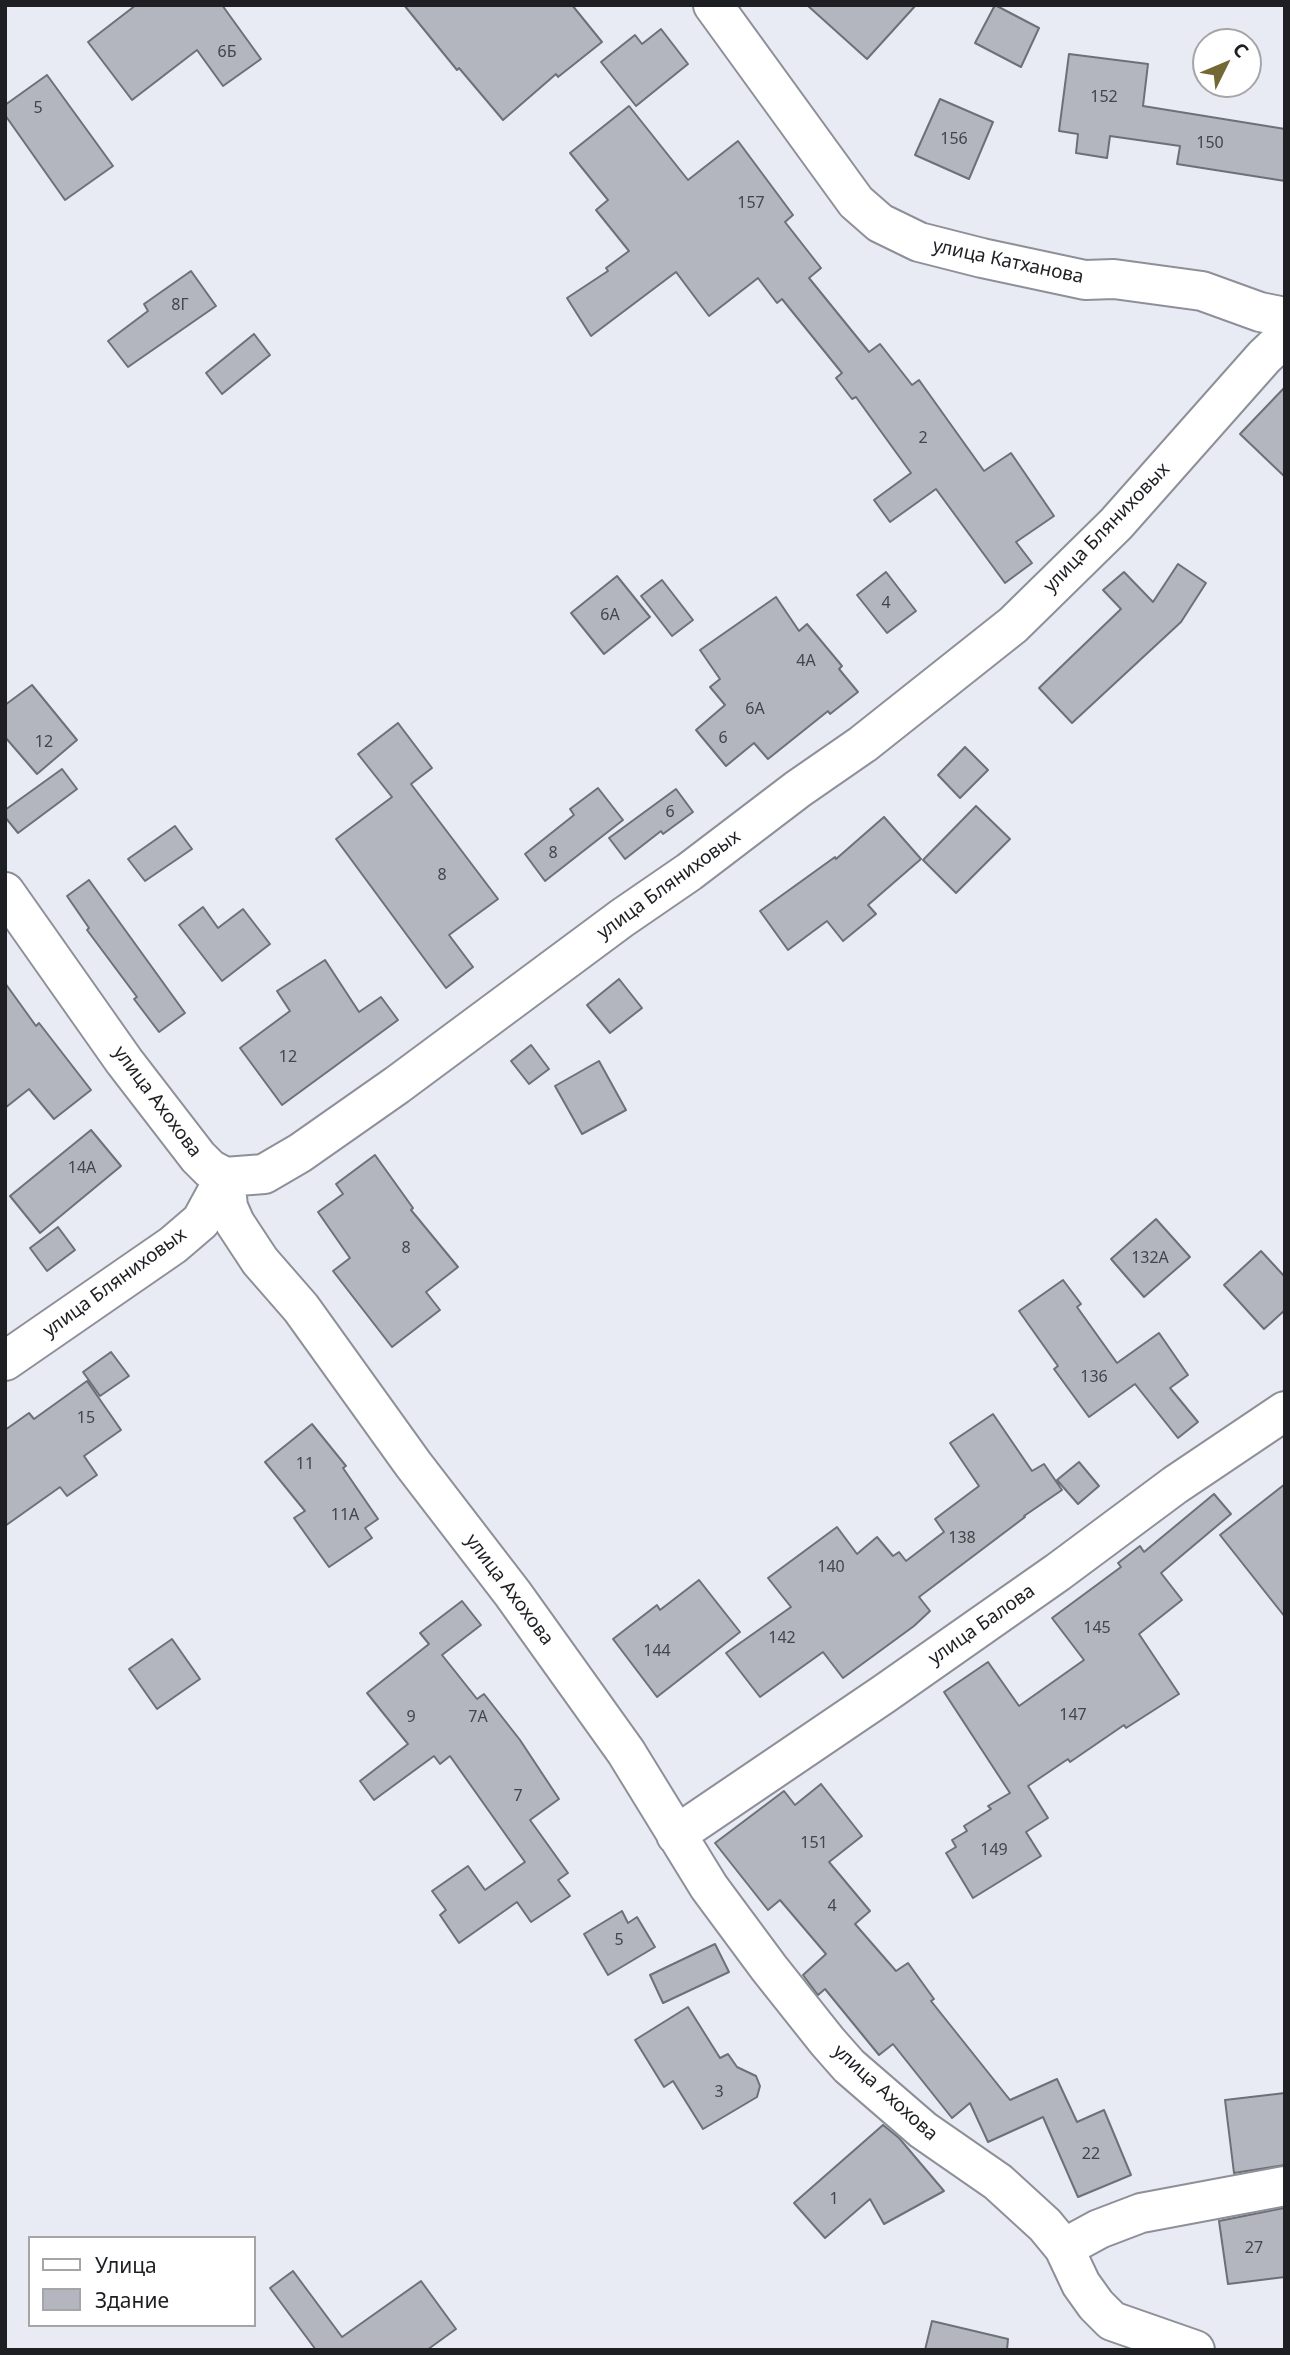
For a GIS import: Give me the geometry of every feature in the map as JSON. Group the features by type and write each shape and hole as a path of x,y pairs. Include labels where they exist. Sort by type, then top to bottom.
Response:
{"street":[{"name":"улица Катханова","path":"713,5 856,202 880,223 936,248 1085,280 1114,279 1202,291 1260,312 1285,317"},
{"name":"улица Бляниховых","path":"5,1361 173,1245 201,1221 225,1177 264,1174 300,1153 497,1012 929,693 1013,625 1116,524 1285,337"},
{"name":"улица Ахохова","path":"5,892 124,1061 185,1141 210,1169 225,1177 228,1207 234,1223 260,1261 300,1308 413,1464 513,1594 626,1752 709,1887 769,1968 849,2066 923,2130 998,2182 1045,2225 1064,2248 1081,2284 1116,2335"},
{"name":"улица Балова","path":"676,1835 884,1694 1058,1572 1175,1485 1285,1410"},
{"path":"1064,2248 1099,2229 1141,2213 1175,2204 1285,2186"},
{"path":"1116,2335 1195,2350"}],"building":[{"path":"136,5 222,5 261,59 223,86 197,50 132,100 88,42"},
{"path":"404,5 572,5 602,42 558,77 556,74 503,120 459,68 457,70"},
{"path":"807,5 916,5 867,59"},
{"path":"995,5 1039,28 1021,67 975,43"},
{"path":"661,29 688,64 636,106 601,62 635,35 642,44"},
{"path":"1069,54 1148,64 1143,106 1285,129 1285,181 1177,164 1180,146 1110,136 1107,158 1076,153 1078,134 1059,131"},
{"path":"47,75 113,166 65,200 5,115 5,105"},
{"path":"940,99 993,122 969,179 915,155"},
{"path":"629,106 688,180 738,141 793,215 785,222 821,268 809,278 869,352 880,344 912,385 919,380 984,471 1011,453 1054,516 1016,542 1032,563 1005,583 936,489 890,522 874,500 911,473 856,397 852,399 836,378 842,373 782,299 777,303 758,278 709,316 676,272 591,336 567,298 608,271 606,268 629,251 596,210 608,200 570,153"},
{"path":"191,271 216,306 128,367 108,341 148,311 144,304"},
{"path":"254,334 270,355 222,394 206,373"},
{"path":"1285,387 1285,477 1240,434"},
{"path":"1178,564 1206,583 1181,622 1072,723 1039,688 1121,609 1103,590 1124,572 1153,602"},
{"path":"886,572 916,611 887,633 857,595"},
{"path":"617,576 650,617 604,654 571,613"},
{"path":"662,580 693,620 672,636 641,596"},
{"path":"776,597 799,631 807,624 842,666 839,669 858,692 830,714 828,711 768,759 754,743 726,766 696,730 725,705 710,687 720,679 700,650"},
{"path":"32,685 77,740 37,774 5,737 5,705"},
{"path":"398,723 432,768 411,784 498,899 449,935 473,967 446,988 336,839 392,797 358,754"},
{"path":"965,747 988,770 960,798 938,775"},
{"path":"62,769 77,789 18,833 5,817 5,810"},
{"path":"598,788 623,820 545,881 525,854 574,815 570,809"},
{"path":"676,789 693,812 663,834 661,831 625,859 609,838"},
{"path":"976,806 1010,839 956,893 923,860"},
{"path":"884,817 921,859 868,905 876,914 843,941 827,921 788,950 760,911 835,857 836,859"},
{"path":"175,826 192,849 145,881 128,859"},
{"path":"89,880 185,1013 159,1032 134,999 137,997 87,930 89,928 67,896"},
{"path":"203,907 218,928 243,909 270,944 222,981 179,925"},
{"path":"325,960 359,1012 381,997 398,1020 282,1105 240,1048 290,1011 277,991"},
{"path":"619,979 642,1008 610,1033 587,1005"},
{"path":"5,983 36,1026 39,1023 91,1090 54,1119 29,1089 5,1108"},
{"path":"531,1045 549,1069 529,1084 511,1061"},
{"path":"599,1061 626,1110 582,1134 555,1086"},
{"path":"91,1130 121,1166 40,1233 10,1196"},
{"path":"375,1155 413,1208 411,1210 458,1267 426,1292 440,1310 392,1347 333,1271 350,1258 318,1212 343,1194 336,1184"},
{"path":"1156,1219 1190,1257 1144,1297 1111,1259"},
{"path":"58,1227 75,1250 47,1271 30,1248"},
{"path":"1261,1251 1285,1277 1285,1310 1264,1329 1224,1285"},
{"path":"1063,1280 1081,1304 1077,1307 1117,1363 1159,1333 1188,1375 1170,1388 1198,1422 1178,1438 1135,1384 1089,1417 1054,1369 1058,1366 1019,1311"},
{"path":"111,1352 129,1376 100,1396 83,1372"},
{"path":"87,1381 121,1430 84,1456 97,1475 67,1496 60,1487 5,1526 5,1430 29,1413 34,1419"},
{"path":"993,1414 1032,1471 1044,1464 1062,1490 919,1597 930,1611 914,1626 843,1678 823,1652 760,1697 726,1653 791,1607 768,1578 837,1527 857,1554 877,1537 893,1556 899,1552 906,1561 944,1532 935,1519 979,1486 950,1443"},
{"path":"312,1424 346,1466 343,1468 378,1519 365,1528 372,1538 329,1567 294,1518 305,1511 265,1462"},
{"path":"1079,1462 1099,1486 1078,1504 1057,1480"},
{"path":"1285,1484 1285,1617 1220,1535"},
{"path":"1214,1494 1231,1514 1161,1573 1182,1600 1139,1634 1179,1694 1126,1728 1124,1725 1070,1762 1068,1759 1028,1786 1048,1818 1026,1832 1041,1856 973,1898 946,1853 956,1847 952,1840 967,1831 964,1826 991,1809 988,1806 1010,1793 944,1692 988,1662 1019,1706 1084,1660 1052,1618 1121,1567 1118,1563 1140,1546 1144,1552"},
{"path":"699,1580 740,1632 657,1697 613,1639 657,1605 660,1610"},
{"path":"462,1601 481,1625 442,1655 477,1699 484,1694 520,1740 559,1799 530,1820 568,1873 558,1880 570,1896 531,1922 517,1902 459,1943 440,1915 446,1910 432,1891 468,1866 485,1890 525,1862 450,1756 440,1764 434,1756 374,1800 360,1781 408,1744 367,1693 429,1644 420,1633"},
{"path":"172,1639 200,1679 157,1709 129,1669"},
{"path":"821,1784 862,1836 829,1862 870,1911 855,1924 896,1971 908,1963 934,1999 931,2001 1010,2100 1057,2079 1077,2122 1104,2110 1131,2175 1078,2197 1043,2117 988,2142 970,2103 952,2118 893,2044 879,2055 825,1989 818,1995 803,1975 826,1954 780,1900 768,1910 715,1843 784,1791 795,1805"},
{"path":"622,1911 628,1923 637,1917 655,1947 608,1975 584,1934"},
{"path":"715,1944 729,1972 663,2003 650,1975"},
{"path":"688,2007 720,2058 728,2054 737,2067 756,2076 760,2086 757,2097 703,2129 673,2081 664,2087 635,2040"},
{"path":"1285,2093 1285,2165 1234,2173 1225,2100"},
{"path":"883,2125 899,2138 944,2191 884,2224 870,2199 825,2238 794,2203"},
{"path":"1284,2208 1285,2277 1228,2284 1219,2221"},
{"path":"293,2271 342,2337 421,2281 456,2329 427,2350 316,2350 270,2288"},
{"path":"932,2321 1008,2339 1007,2350 925,2350"}]}
